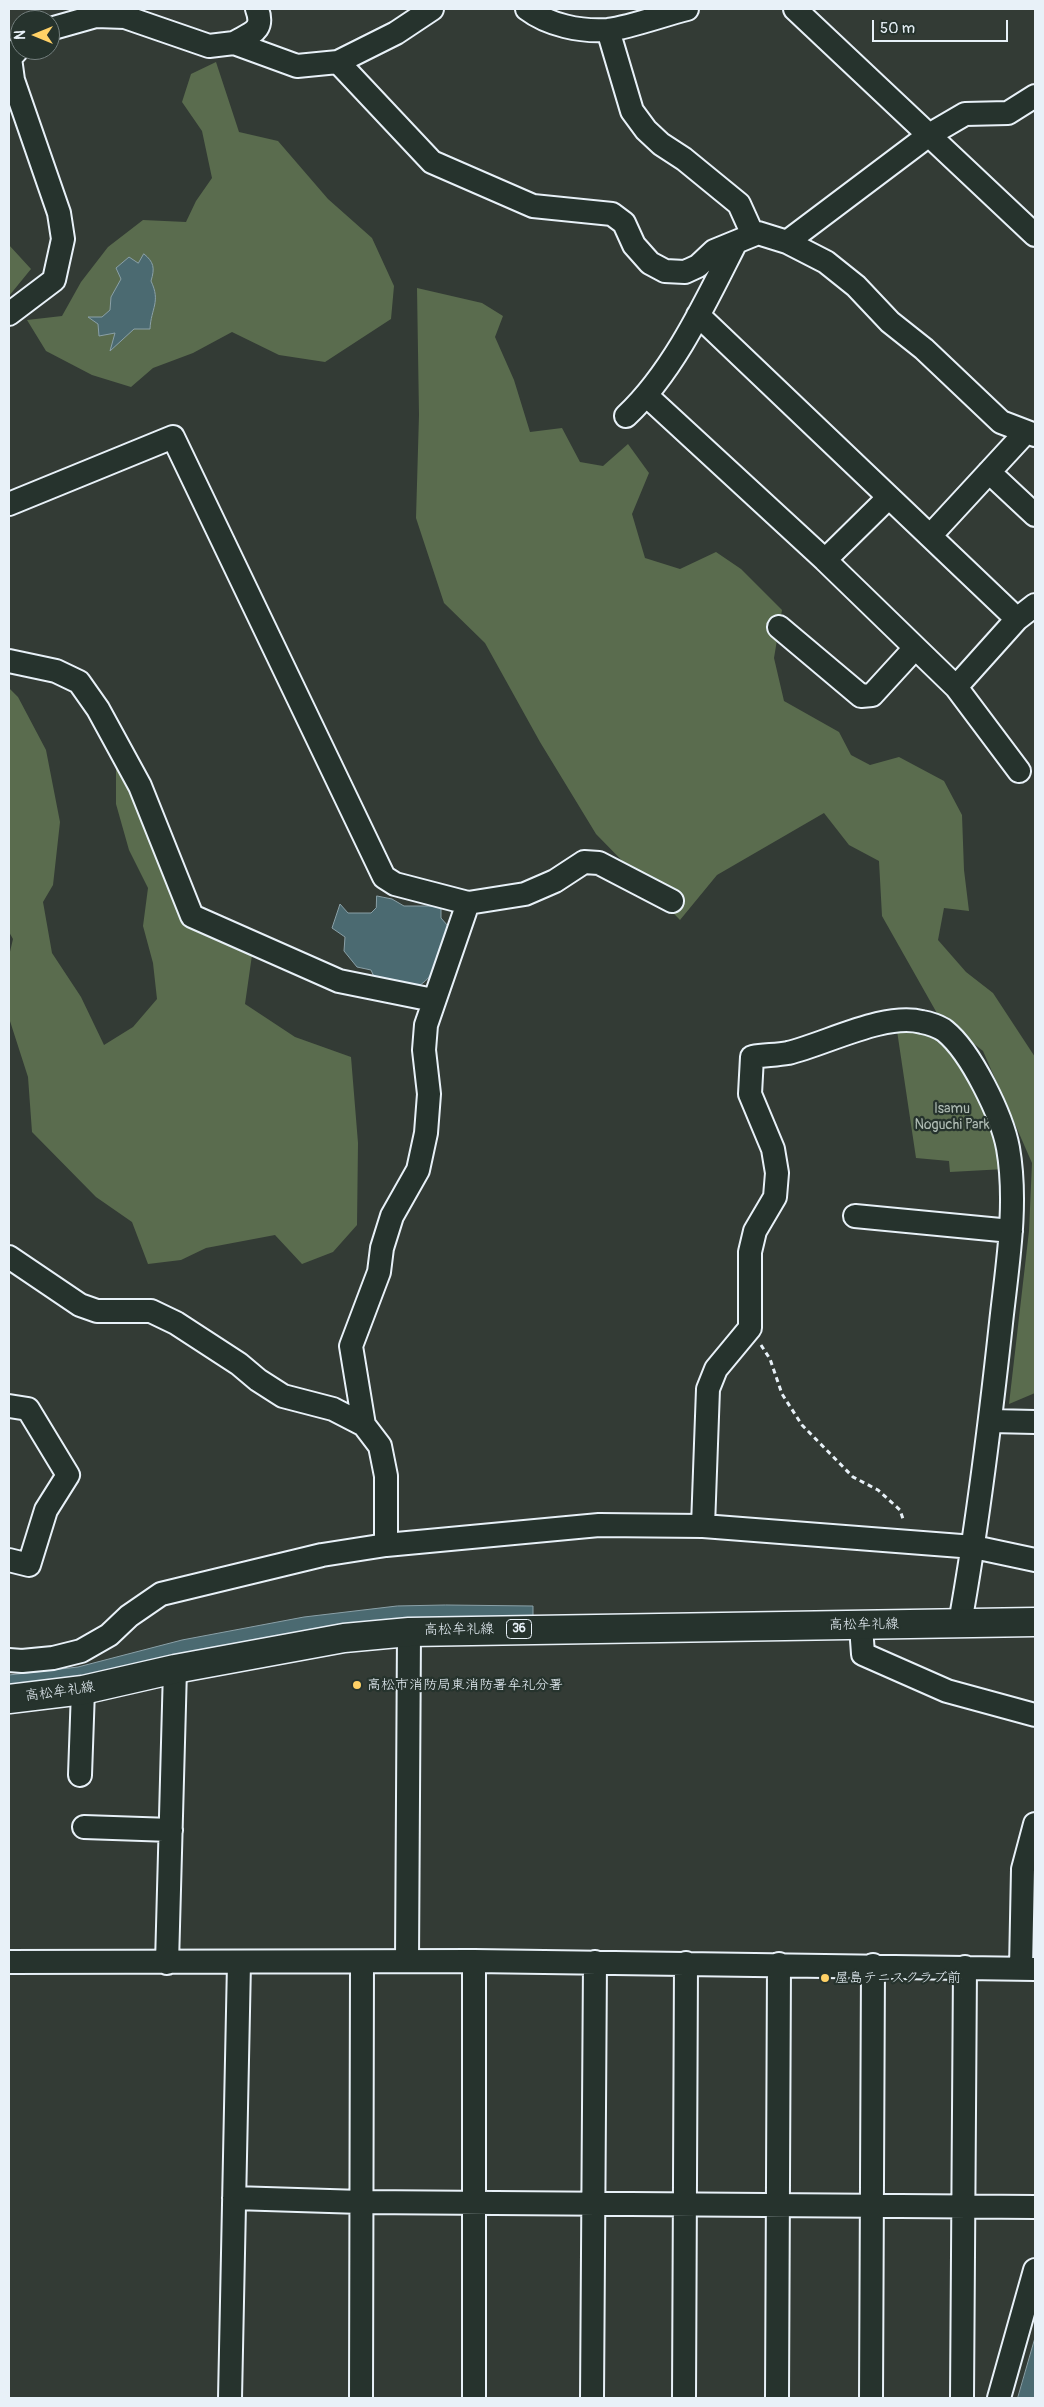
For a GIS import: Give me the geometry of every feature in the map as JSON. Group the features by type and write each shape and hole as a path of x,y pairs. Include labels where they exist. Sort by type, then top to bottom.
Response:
{"main road":[{"name":"高松牟礼線","path":"9,1699 83,1690 174,1669 344,1638 409,1632 1035,1622"}],"street":[{"path":"60,26 96,16 125,17 209,46 234,43 258,29 261,19 257,9"},
{"path":"234,43 298,66 338,62 396,33 432,9"},
{"path":"527,9 540,18 573,28 608,30 687,9"},
{"path":"795,9 1035,235"},
{"path":"608,30 632,111 646,130 661,144 684,158 739,204 744,238 647,396 626,416"},
{"path":"9,314 54,280 63,239 59,213 12,80 10,60"},
{"path":"338,62 432,162 533,206 612,214 624,223 634,245 650,263 665,271 685,272 698,266 714,251 758,233 787,242 834,268 856,286 890,322 924,349 1001,422 1031,433 989,472 930,536"},
{"path":"787,242 929,135 965,114 1008,113 1035,96"},
{"path":"698,315 1017,619"},
{"path":"647,396 826,560 956,687 1019,771"},
{"path":"9,504 173,437 384,877 395,884 468,903 525,894 555,881 584,862 599,864 672,902"},
{"path":"989,472 1035,516"},
{"path":"826,560 889,497"},
{"path":"956,687 1017,619 1035,605"},
{"path":"779,627 861,696 872,695 915,648"},
{"path":"9,661 56,672 79,682 98,709 140,786 192,916 339,981 432,1000"},
{"path":"364,1425 352,1346 379,1272 382,1248 392,1216 418,1170 427,1123 430,1094 424,1050 426,1025 432,1000 468,903"},
{"path":"703,1526 708,1389 716,1369 750,1328 750,1252 755,1231 775,1198 777,1173 773,1149 750,1094 752,1056 788,1053 861,1029 896,1021 921,1021 944,1030 962,1050 999,1115 1008,1149 1011,1231 991,1421 974,1547 960,1623"},
{"path":"855,1216 1011,1231"},
{"path":"9,1257 80,1305 98,1311 151,1311 176,1322 240,1364 258,1380 283,1396 333,1409 364,1425 380,1446 386,1476 386,1544"},
{"path":"9,1406 28,1409 68,1475 46,1510 30,1565 9,1560"},
{"path":"991,1421 1035,1422"},
{"path":"9,1660 22,1661 53,1658 81,1651 109,1635 129,1616 161,1594 322,1555 386,1544 599,1525 703,1526 974,1547 1035,1560"},
{"path":"861,1626 863,1654 947,1691 1035,1715"},
{"path":"407,1961 409,1632"},
{"path":"167,1963 174,1669"},
{"path":"80,1775 83,1690"},
{"path":"84,1827 171,1830"},
{"path":"9,1962 167,1963 474,1960 1028,1968 1023,1869 1034,1833"},
{"path":"474,1960 474,2398"},
{"path":"230,2398 239,1962"},
{"path":"361,2398 362,1962"},
{"path":"592,2398 595,1962"},
{"path":"684,2398 686,1963"},
{"path":"777,2398 779,1964"},
{"path":"871,2398 874,1965"},
{"path":"962,2398 965,1967"},
{"path":"234,2198 362,2202 1035,2206"},
{"path":"999,2398 1035,2270"}],"path":[{"path":"750,1328 770,1359 782,1394 802,1425 853,1476 878,1490 900,1510 911,1542"}],"green space":[{"path":"216,62 239,132 278,141 328,199 372,238 394,286 391,319 325,362 279,355 232,332 193,353 153,368 131,387 92,375 46,351 27,320 62,316 81,282 108,247 143,220 186,222 196,201 212,178 202,131 182,102 191,74"},
{"path":"9,245 31,269 9,296"},
{"path":"417,288 482,303 503,316 495,337 514,380 530,432 562,428 580,462 603,466 628,444 649,473 632,514 645,558 680,569 716,552 741,569 782,610 774,658 784,701 839,732 851,755 870,765 899,757 944,781 962,815 964,870 969,911 944,908 938,940 966,972 993,993 1035,1057 1035,1393 1009,1404 1029,1231 1032,1163 983,1051 938,1015 882,916 879,861 849,845 824,813 717,875 680,920 596,834 540,742 485,643 444,603 416,518 419,415"},
{"path":"9,688 18,697 46,750 60,822 53,885 43,902 52,953 81,997 104,1045 133,1027 157,999 153,963 143,926 148,888 129,850 116,804 116,764 170,880 252,955 245,1004 295,1037 351,1057 358,1143 357,1225 333,1252 302,1264 275,1235 206,1248 181,1260 148,1264 132,1222 96,1197 32,1132 28,1077 9,1018 9,956 13,939 9,932"},
{"name":"Isamu Noguchi Park","path":"896,1024 944,1030 999,1115 1005,1169 950,1172 949,1161 916,1158"}],"water":[{"path":"144,254 152,263 151,281 155,294 150,329 134,329 110,351 115,333 99,336 98,324 88,317 102,317 110,310 111,297 121,279 116,268 129,257 138,263"},
{"path":"377,896 392,899 404,906 436,906 441,908 441,918 448,926 443,944 431,974 418,986 409,987 375,979 371,970 357,967 344,951 345,937 332,928 340,904 348,913 371,913 376,908"},
{"path":"397,1606 533,1606 533,1618 9,1690 9,1675 78,1667 182,1640 304,1617"},
{"path":"1035,2338 1035,2398 1018,2398"}],"place":[{"name":"高松市消防局東消防署牟礼分署","path":"357,1685"},
{"name":"屋島テニスクラブ前","path":"825,1978"}]}
